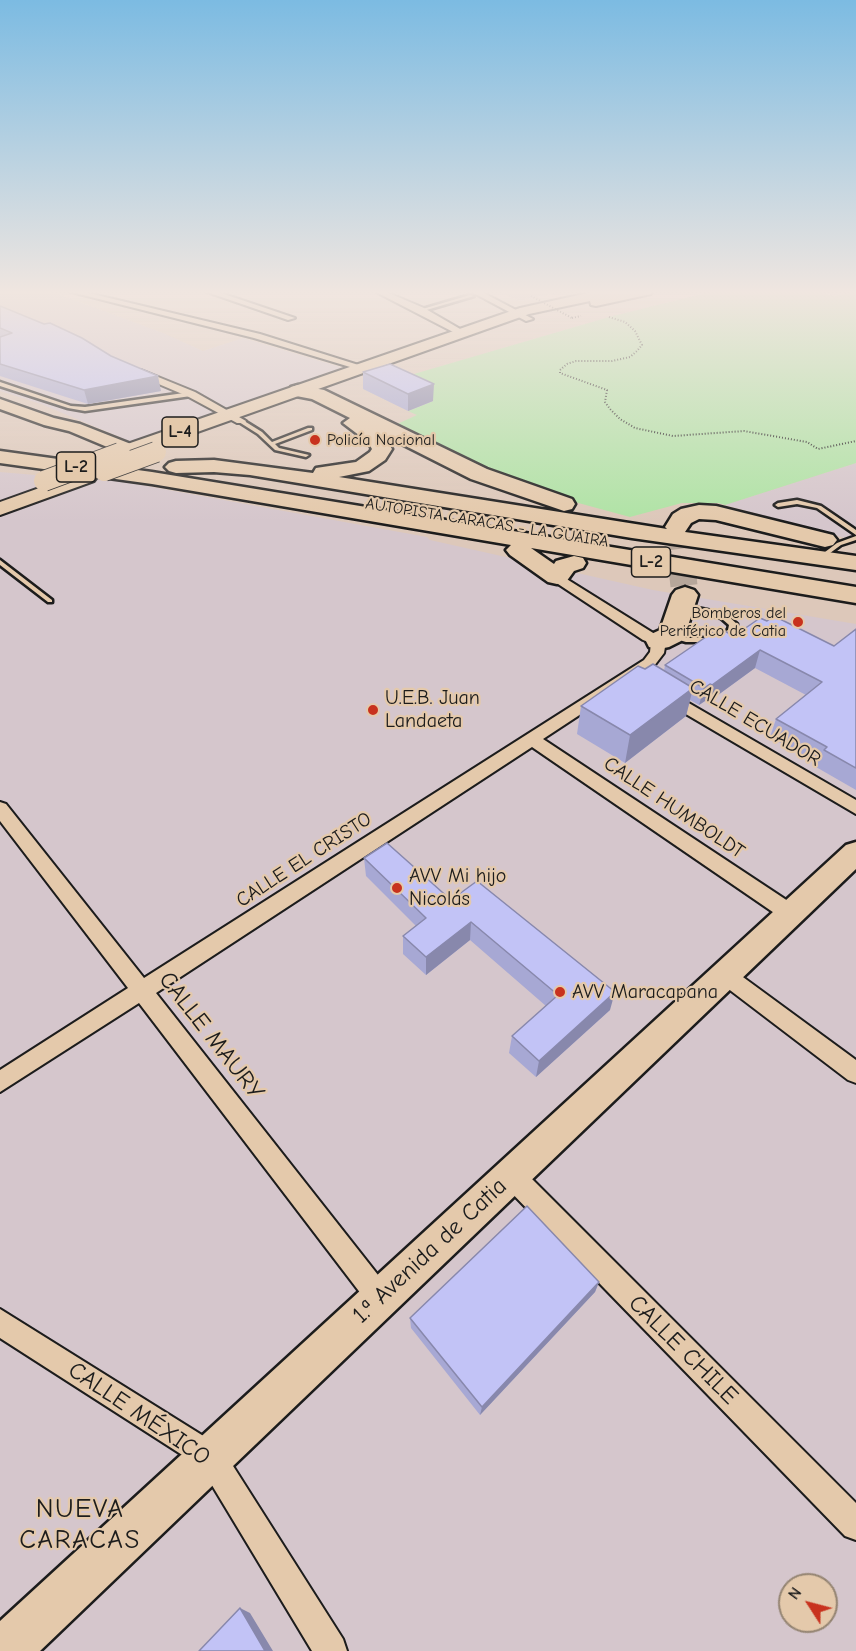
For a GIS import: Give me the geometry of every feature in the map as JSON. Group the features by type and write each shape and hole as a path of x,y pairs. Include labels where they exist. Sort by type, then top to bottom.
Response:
{"highway":[{"path":"250,469 304,473 342,472 362,467 378,456 382,449 373,434 306,394"},
{"path":"306,394 479,474 642,532"},
{"name":"AUTOPISTA CARACAS - LA GUAIRA","path":"1,448 154,466 447,529 856,595"},
{"name":"AUTOPISTA CARACAS - LA GUAIRA","path":"1,448 51,452 154,466 856,582"},
{"name":"AUTOPISTA CARACAS - LA GUAIRA","path":"154,466 250,469 642,532 856,563"},
{"path":"677,527 681,519 689,514 716,513 852,541"},
{"name":"AUTOPISTA CARACAS - LA GUAIRA","path":"447,529 470,540 518,550 565,570 678,584 856,614"},
{"name":"L-2","path":"558,534 642,532"},
{"path":"666,638 684,602"}],"main road":[{"name":"L-4","path":"306,394 363,368"},
{"name":"L-4","path":"0,498 125,452 236,418 378,368"},
{"name":"L-4","path":"0,509 87,477 154,466 236,418"}],"street":[{"path":"131,368 191,394 236,418"},
{"path":"0,393 63,417 74,427"},
{"path":"0,404 50,422 74,427 125,452"},
{"path":"565,570 648,637 666,638"},
{"name":"CALLE EL CRISTO","path":"0,1082 532,739 643,681 649,663 666,638"},
{"name":"CALLE ECUADOR","path":"643,681 856,808"},
{"name":"CALLE HUMBOLDT","path":"532,739 790,913"},
{"name":"CALLE MAURY","path":"0,808 380,1298"},
{"name":"1.ª Avenida de Catia","path":"4,1651 856,852"},
{"path":"725,975 856,1073"},
{"name":"CALLE CHILE","path":"511,1175 856,1525"},
{"name":"CALLE MÉXICO","path":"0,1322 211,1457 331,1651"}],"lane":[{"path":"0,384 70,407 85,409 191,394"},
{"path":"236,418 260,433 271,444 289,453 306,455"},
{"path":"271,444 310,429"},
{"path":"778,505 797,502 819,507 852,541 820,558"},
{"path":"0,562 50,601"},
{"path":"666,638 712,640 731,631 732,624 723,616 684,602"}],"path":[{"path":"563,368 560,373 607,390 605,402 620,419 635,428 660,435 744,432 767,434 807,442 818,449 856,441"}],"shaded area":[{"path":"0,368 343,368 134,443 41,404 0,391"},
{"path":"856,463 856,541 725,505"},
{"path":"53,469 427,537 430,540 653,590 856,624 856,1651 0,1651 0,472 35,475"}],"green space":[{"path":"434,368 856,368 856,463 725,505 682,503 630,517 571,501 498,474 395,425 417,415 408,411 433,401 390,381"}],"building":[{"path":"13,368 139,368 158,376 84,390"},
{"path":"376,368 399,368 434,384 408,394 363,372"},
{"path":"774,616 834,646 856,629 856,768 824,750 827,747 776,719 822,682 760,650 712,685 704,688 665,665 719,628 734,636 760,618 767,621"},
{"path":"653,664 693,688 630,735 581,706 638,666 645,669"},
{"path":"387,843 451,900 477,881 615,992 539,1061 512,1036 558,995 471,922 426,957 403,936 426,918 364,858"},
{"path":"527,1206 599,1282 482,1407 410,1318"},
{"path":"240,1608 265,1651 199,1651"}],"tunnel":[{"path":"677,527 681,560"},
{"path":"681,559 685,595"}],"place":[{"name":"Policía Nacional","path":"315,440"},
{"name":"Bomberos del Periférico de Catia","path":"798,622"},
{"name":"U.E.B. Juan Landaeta","path":"373,710"},
{"name":"AVV Mi hijo Nicolás","path":"397,888"},
{"name":"AVV Maracapana","path":"560,992"}],"district":[{"name":"NUEVA CARACAS","path":"80,1524"}]}
